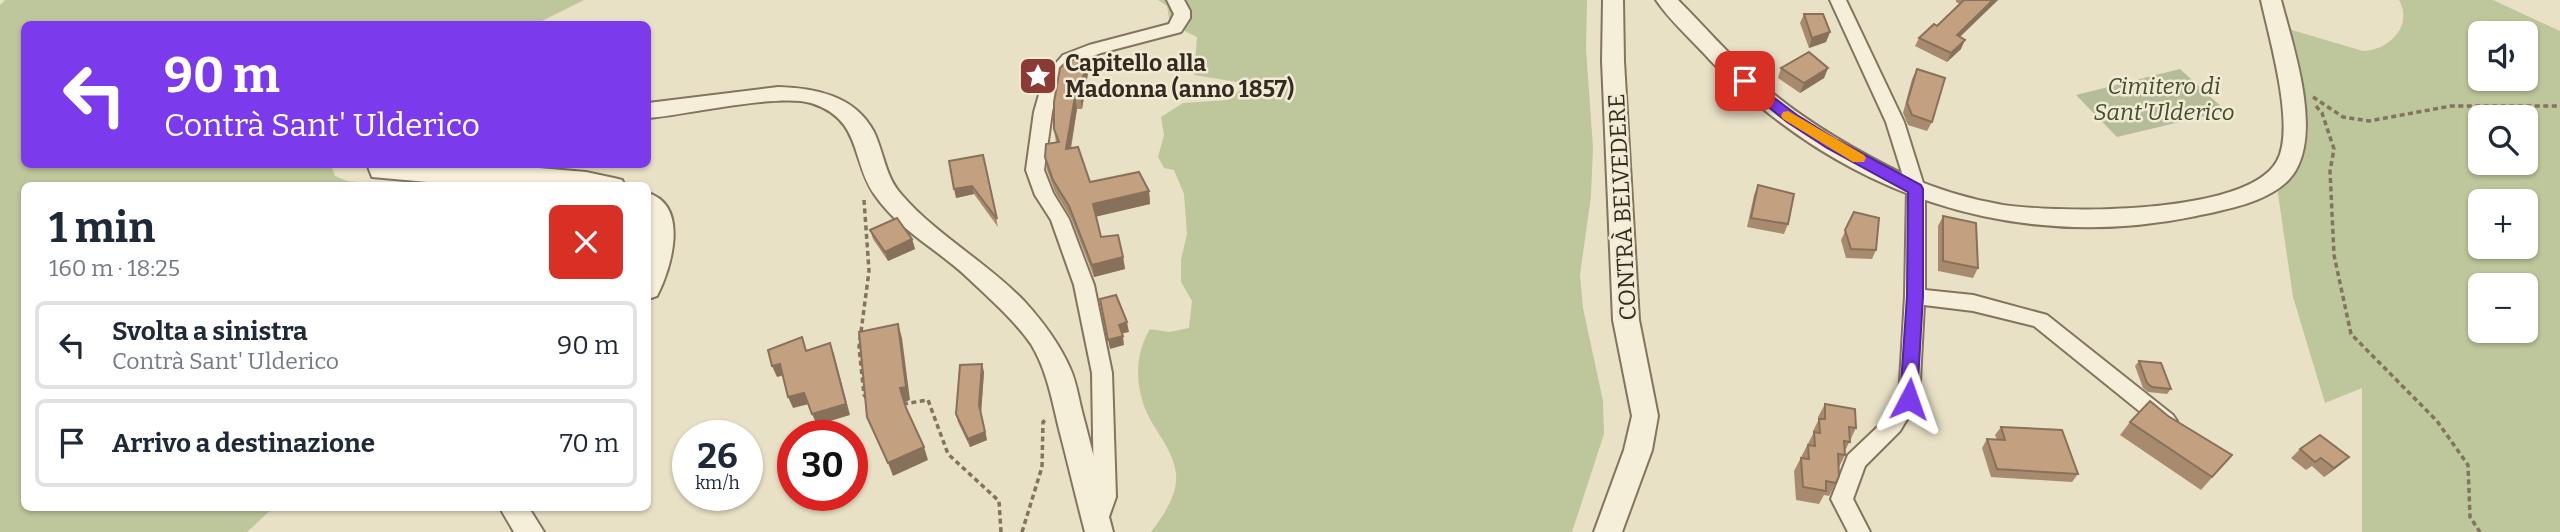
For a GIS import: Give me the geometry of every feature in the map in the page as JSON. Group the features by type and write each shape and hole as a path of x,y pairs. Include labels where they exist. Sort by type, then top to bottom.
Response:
{"street":[{"path":"1098,527 1105,497 1102,373 1084,285 1060,219 1044,195 1035,170 1043,112 1052,77 1069,59 1095,49 1175,28 1182,20 1182,11 1175,0"},
{"name":"CONTRÀ BELVEDERE","path":"1608,532 1638,450 1645,416 1626,320 1613,61 1613,0"},
{"path":"1666,0 1728,65 1762,96 1832,144 1916,189 1945,200 1983,209 2057,219 2148,214 2221,204 2257,192 2274,180 2287,166 2292,149 2295,85 2271,0"},
{"path":"1838,0 1895,122 1916,189 1915,296 1906,407 1893,425 1856,461 1842,499 1859,532"},
{"path":"651,111 796,94 822,100 848,116 863,132 883,189 902,211 924,232 974,269 1015,308 1039,336 1058,370 1098,527"},
{"path":"379,168 380,171 415,175 585,178 600,182"},
{"path":"651,205 662,225 662,247 651,282"},
{"path":"1915,296 1973,303 2040,320 2166,421"},
{"path":"516,511 530,532"}],"path":[{"path":"2295,85 2343,117 2370,121 2451,106 2560,106"},
{"path":"2295,85 2322,113 2334,149 2330,171 2334,255 2351,334 2437,421 2468,465 2470,517 2480,532"},
{"path":"864,194 869,271 859,347 864,395 870,403"},
{"path":"895,406 928,400 948,454 999,501 1001,532"},
{"path":"1022,532 1042,467 1043,422 1053,415 1072,429"}],"green space":[{"path":"5,0 584,0 542,21 21,21 21,168 332,168 335,176 356,182 21,182 21,511 270,511 247,532 0,532 0,5"},
{"path":"1158,0 1587,0 1586,49 1593,147 1591,196 1580,275 1583,308 1603,401 1604,434 1572,532 1151,532 1172,497 1176,474 1170,453 1151,421 1142,398 1138,375 1141,351 1150,329 1169,332 1189,328 1192,301 1181,282 1181,260 1187,234 1184,194 1174,170 1164,168 1158,157 1164,135 1161,117 1183,103 1227,100 1249,84 1194,75 1197,37 1170,24 1167,6"},
{"path":"2399,0 2493,0 2560,31 2560,532 2362,532 2362,388 2325,403 2293,297 2276,180 2286,172 2282,27 2363,51 2381,47 2389,42 2401,28 2403,19"},
{"name":"Cimitero di Sant'Ulderico","path":"2180,69 2226,111 2117,137 2076,95"}],"building":[{"path":"1964,0 1993,0 1957,35 1965,40 1951,53 1919,38 1934,24 1937,26"},
{"path":"1804,14 1823,14 1830,32 1812,38"},
{"path":"1809,52 1828,68 1804,83 1781,68"},
{"path":"1068,60 1086,60 1080,96 1075,96 1066,149 1078,147 1090,182 1139,172 1149,191 1093,204 1101,237 1118,235 1123,257 1092,265 1069,206 1053,180 1045,157 1046,144 1059,142 1054,129 1054,102 1060,68"},
{"path":"1917,69 1945,78 1932,122 1912,115 1907,103"},
{"path":"983,155 997,219 972,186 954,189 949,161"},
{"path":"1758,185 1794,194 1788,224 1751,218"},
{"path":"1854,212 1879,218 1876,250 1851,249 1845,230"},
{"path":"1943,216 1976,223 1978,268 1943,261"},
{"path":"897,218 912,239 885,252 870,230"},
{"path":"1116,295 1127,322 1119,325 1123,336 1108,340 1100,299"},
{"path":"898,324 906,387 900,388 924,447 888,463 867,417 859,332"},
{"path":"802,337 806,351 830,343 846,404 812,414 804,393 788,397 780,364 772,366 768,350"},
{"path":"2139,361 2161,363 2171,389 2152,387 2147,383"},
{"path":"982,364 979,405 985,432 968,439 956,414 960,365"},
{"path":"2150,401 2168,416 2232,455 2212,477 2130,422"},
{"path":"1825,404 1855,409 1856,428 1849,427 1850,442 1844,441 1845,455 1838,454 1839,476 1836,483 1826,481 1826,491 1803,487 1801,458 1809,459 1808,445 1815,446 1814,432 1820,433 1819,419 1825,419"},
{"path":"2001,427 2062,430 2078,474 1997,469 1987,439 2005,440"},
{"path":"2320,435 2349,457 2334,468 2321,458 2315,462 2300,449"}],"slow traffic":[{"path":"1788,116 1859,158"}],"place":[{"name":"Capitello alla Madonna (anno 1857)","path":"1038,76"}],"route":[{"path":"1745,81 1792,118 1832,144 1916,189 1915,296 1909,399"}]}
